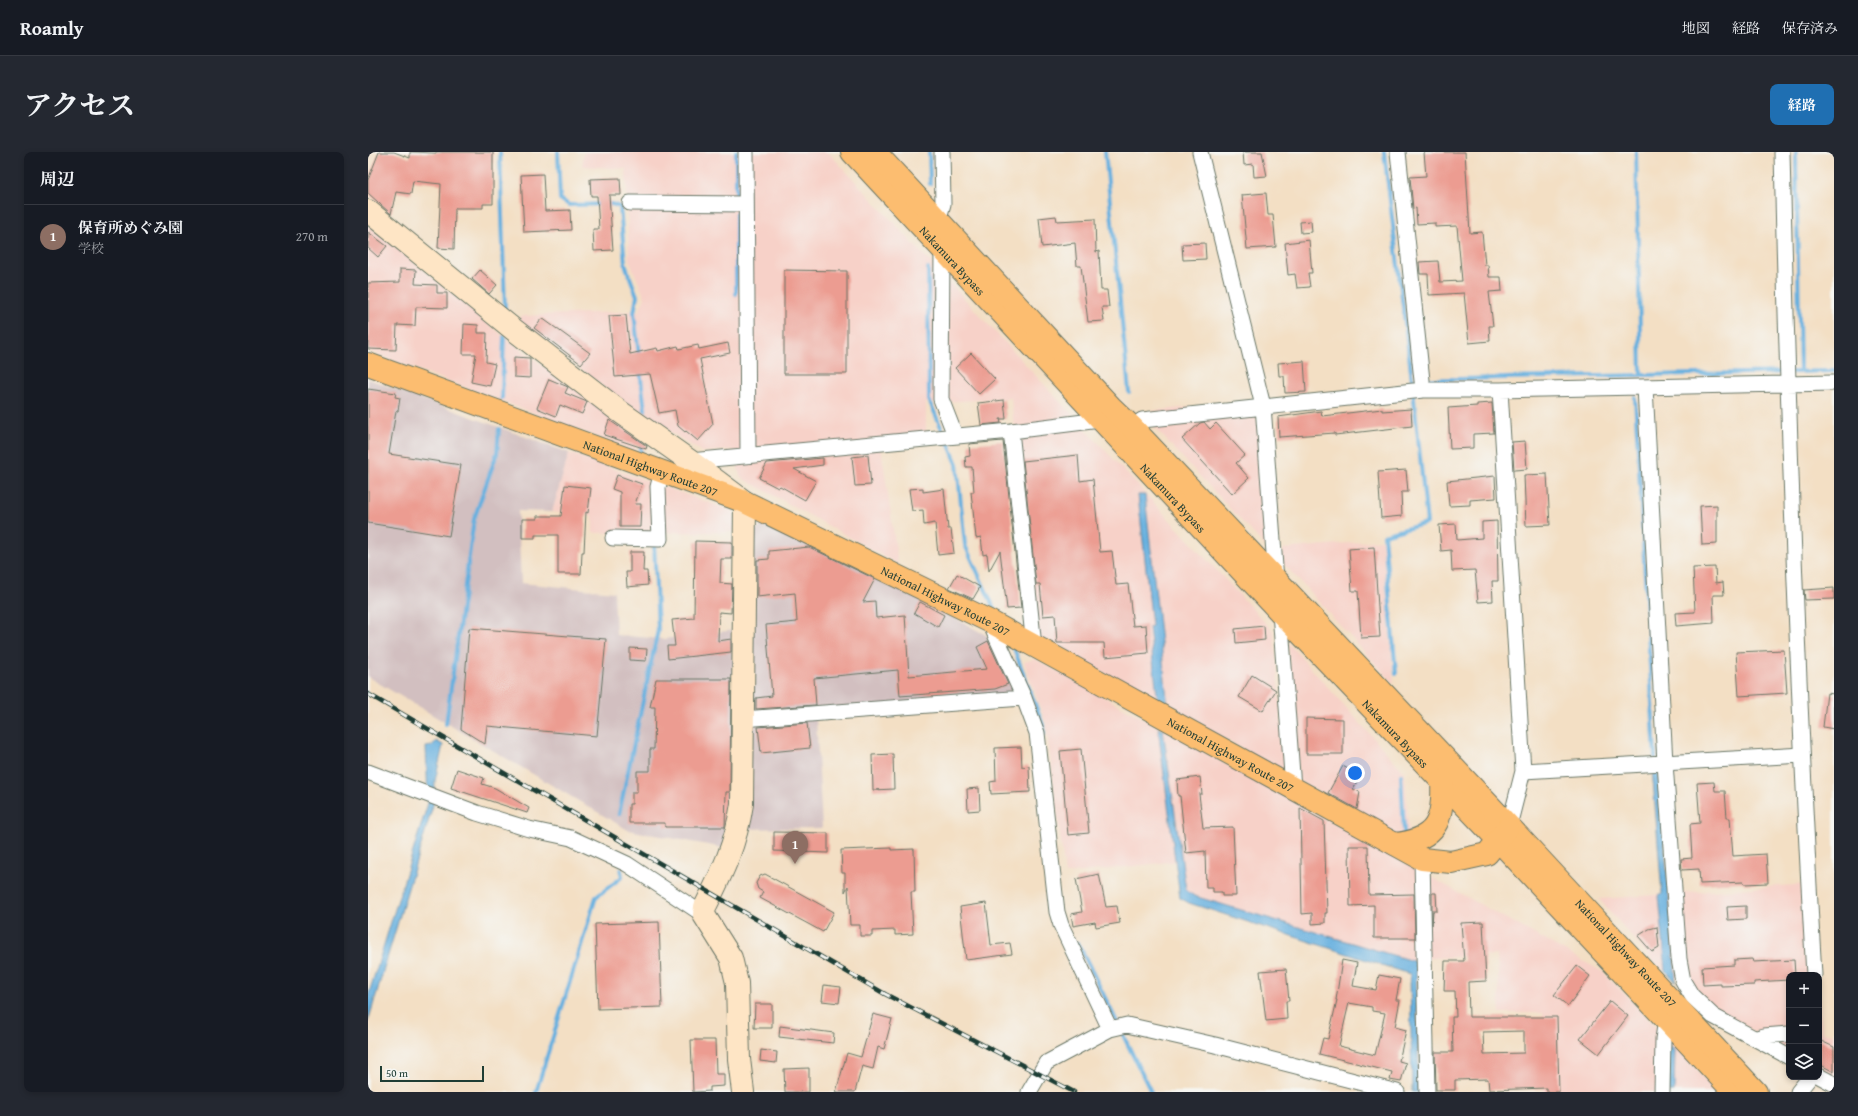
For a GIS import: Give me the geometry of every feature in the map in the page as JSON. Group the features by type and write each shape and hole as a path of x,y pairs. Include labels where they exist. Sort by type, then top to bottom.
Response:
{"highway":[{"name":"Nakamura Bypass","path":"852,152 942,249 1126,434 1276,580 1503,833"},
{"name":"Nakamura Bypass","path":"875,152 938,221 1105,413"},
{"name":"National Highway Route 207","path":"368,364 745,502 989,621 1422,859 1451,862 1487,854 1503,833"},
{"name":"Nakamura Bypass","path":"1126,434 1280,612 1442,781 1503,833"},
{"path":"1395,844 1411,843 1424,837 1434,829 1442,806 1442,781"},
{"name":"National Highway Route 207","path":"1503,833 1666,1019 1734,1092"},
{"name":"National Highway Route 207","path":"1503,833 1756,1092"}],"street":[{"path":"746,152 748,454"},
{"path":"938,221 943,204 942,152"},
{"path":"1200,152 1263,406 1276,580"},
{"path":"1398,152 1422,372 1416,390"},
{"path":"1782,152 1787,384 1802,755 1814,972"},
{"path":"630,203 746,204"},
{"path":"368,211 513,329 619,411 745,502 742,804 738,829 728,859 705,907 704,915"},
{"path":"942,249 941,399 948,436"},
{"path":"1126,434 1142,420 1416,390 1500,390 1834,383"},
{"path":"1646,387 1665,763 1679,959 1683,981 1692,996 1713,1016 1757,1038 1786,1055"},
{"path":"1500,390 1523,771 1503,833"},
{"path":"690,461 748,454 1012,430 1105,413"},
{"path":"1012,430 1034,646"},
{"path":"613,538 660,539 658,487 662,472"},
{"path":"1280,612 1293,788"},
{"path":"989,621 1024,698 1037,733 1057,912 1061,925 1116,1027"},
{"path":"743,719 1024,698"},
{"path":"1523,771 1802,755"},
{"path":"368,772 437,798 529,829 571,838 627,864 704,915 730,958 737,983 739,1059 742,1092"},
{"path":"1422,859 1427,1092"},
{"path":"1662,1092 1663,1039 1666,1019"},
{"path":"1029,1092 1046,1063 1116,1027 1127,1025 1215,1045 1397,1092"},
{"path":"1757,1038 1786,1034"},
{"path":"1822,1078 1834,1084"},
{"path":"1798,1092 1808,1080"}],"shaded area":[{"path":"584,152 828,152 1274,632 1285,772 1036,636 1011,398 926,403 926,444 881,447 898,564 740,477 734,450 702,452 623,402 520,322 520,316 639,311 645,298 629,260 626,169 582,166"},
{"path":"368,225 508,340 637,435 635,451 368,351"},
{"path":"368,379 569,453 552,512 518,511 521,583 614,592 616,635 663,639 752,628 753,532 763,525 839,555 993,639 1022,700 816,717 822,828 731,829 724,848 628,830 368,677"},
{"path":"1256,401 1266,547 1140,412"},
{"path":"569,453 732,511 737,532 593,533 593,516 552,512"},
{"path":"1382,540 1394,684 1283,563 1283,549"},
{"path":"1288,643 1405,773 1409,834 1398,837 1299,781"},
{"path":"1035,659 1603,972 1687,1058 1716,1092 1544,1092 1543,1013 1500,1013 1497,955 1393,960 1182,893 1178,861 1065,874 1046,724 1024,662"},
{"path":"1807,884 1818,972 1786,972 1786,1049 1700,1001 1687,982 1660,968 1599,899"},
{"path":"1822,1033 1834,1033 1834,1077 1822,1070"}],"water":[{"path":"1138,495 1145,495 1168,707 1158,703 1149,627 1152,626"},
{"path":"1158,728 1163,730 1186,890 1194,896 1416,962 1419,1092 1412,1092 1410,974 1189,903 1180,898"},
{"path":"436,741 443,745 435,781 434,802 368,1022 368,996 428,803 426,747 432,746"},
{"path":"1658,766 1676,982 1666,971 1659,896 1662,894 1652,768"},
{"path":"1671,1046 1675,1050 1674,1092 1668,1092 1667,1048"}],"building":[{"path":"379,152 394,152 410,158 410,152 493,152 493,204 483,204 483,208 455,208 454,249 438,248 441,184 413,181 411,194 396,192 391,214 368,193 368,180"},
{"path":"1243,152 1262,152 1267,176 1254,177 1253,164 1244,165"},
{"path":"1424,152 1465,152 1470,233 1482,232 1485,265 1488,265 1489,277 1501,277 1502,291 1489,292 1493,326 1489,326 1490,341 1469,343 1464,293 1429,295 1428,274 1420,274 1419,262 1438,261 1440,282 1462,281 1457,226 1435,227 1435,223 1417,224 1416,208 1413,209 1410,177 1426,176"},
{"path":"543,174 545,211 570,210 571,230 524,232 521,175"},
{"path":"620,178 621,195 609,195 613,250 594,251 593,229 599,229 597,196 591,196 590,179"},
{"path":"1266,193 1268,215 1273,215 1276,247 1247,249 1242,195"},
{"path":"1056,216 1057,221 1095,219 1096,252 1099,251 1101,290 1107,290 1109,307 1102,307 1104,321 1088,322 1081,266 1077,266 1075,243 1042,247 1039,218"},
{"path":"1311,221 1312,232 1301,233 1300,222"},
{"path":"368,232 387,246 378,257 368,248"},
{"path":"1309,240 1312,273 1308,273 1310,287 1297,288 1295,274 1288,275 1285,243"},
{"path":"1205,243 1206,259 1183,260 1182,244"},
{"path":"400,269 416,270 415,284 437,285 437,293 447,293 447,308 416,307 415,326 397,325 396,350 368,349 368,283 400,282"},
{"path":"480,270 497,285 489,294 472,279"},
{"path":"784,270 847,271 847,374 784,374"},
{"path":"626,315 630,354 657,348 658,351 678,346 679,349 698,345 699,349 728,343 730,353 700,359 713,424 698,441 678,426 675,410 659,413 650,374 615,377 609,316"},
{"path":"542,318 590,353 581,364 534,328"},
{"path":"464,324 478,325 478,333 487,333 486,362 495,364 490,386 471,382 476,354 463,354"},
{"path":"971,353 995,379 979,394 955,368"},
{"path":"514,357 530,358 530,378 514,377"},
{"path":"1304,361 1306,392 1285,393 1284,376 1279,376 1278,363"},
{"path":"549,379 568,387 565,393 587,402 582,414 560,405 556,416 537,408"},
{"path":"368,389 396,393 395,397 400,398 398,411 396,411 389,454 461,465 449,536 368,523"},
{"path":"1004,400 1006,419 1000,419 1001,423 981,425 978,403"},
{"path":"1492,403 1494,433 1473,434 1473,448 1450,449 1448,408 1477,406 1477,404"},
{"path":"1382,409 1382,411 1411,409 1412,426 1335,435 1335,433 1279,437 1278,417 1321,411 1322,416"},
{"path":"609,420 647,446 646,449 604,435"},
{"path":"1204,422 1210,429 1216,423 1245,455 1236,463 1249,478 1232,494 1182,439 1200,423"},
{"path":"1003,441 1021,608 1007,609 1000,551 989,571 987,554 983,555 981,537 976,538 971,492 974,492 972,467 966,467 965,457 970,456 969,444"},
{"path":"1525,441 1527,469 1514,470 1512,442"},
{"path":"868,455 871,485 855,486 852,457"},
{"path":"1078,455 1080,481 1093,479 1100,552 1112,551 1116,585 1128,584 1133,626 1146,625 1148,653 1105,657 1104,643 1057,643 1055,615 1043,616 1040,584 1036,584 1023,461"},
{"path":"823,458 823,465 794,469 816,481 805,500 780,486 778,488 759,478 767,463"},
{"path":"1406,470 1408,492 1401,492 1402,516 1381,518 1378,472"},
{"path":"1547,474 1550,525 1526,526 1524,475"},
{"path":"617,475 642,484 635,504 641,504 640,527 620,527 620,492 612,489"},
{"path":"1495,476 1496,498 1470,500 1470,505 1449,506 1447,481"},
{"path":"565,485 591,488 588,513 586,512 584,552 582,552 581,574 558,574 558,535 535,535 535,538 522,538 522,519 537,519 537,516 561,516"},
{"path":"923,488 923,492 944,489 948,529 951,529 954,553 938,555 935,523 924,525 923,510 912,511 909,489"},
{"path":"1717,505 1717,544 1702,545 1700,506"},
{"path":"1497,521 1498,581 1492,581 1493,601 1478,602 1475,570 1452,571 1451,550 1441,551 1439,525 1456,524 1457,540 1482,538 1482,522"},
{"path":"695,541 732,542 732,559 721,559 720,583 732,584 731,613 719,612 718,641 731,639 731,652 668,659 667,646 675,646 672,620 694,618"},
{"path":"809,547 875,579 863,602 875,601 876,618 905,615 909,676 987,669 977,647 988,641 1008,684 995,689 900,696 898,670 814,678 816,705 756,709 756,698 772,696 766,625 797,622 795,593 757,597 757,560 769,559 769,551"},
{"path":"1374,547 1380,637 1361,638 1358,591 1352,591 1349,549"},
{"path":"630,552 644,552 643,571 647,571 648,585 627,587 626,572 630,572"},
{"path":"1715,567 1716,583 1723,582 1724,595 1713,595 1714,623 1676,626 1675,613 1695,612 1693,568"},
{"path":"957,574 980,587 973,599 949,588"},
{"path":"1834,588 1834,599 1805,600 1804,590"},
{"path":"920,602 944,615 938,627 914,613"},
{"path":"1264,626 1265,640 1236,643 1235,629"},
{"path":"469,628 606,639 597,736 487,726 485,744 461,729"},
{"path":"630,648 647,649 646,661 630,660"},
{"path":"1784,650 1787,693 1739,696 1736,652"},
{"path":"1252,675 1276,690 1263,711 1239,697"},
{"path":"656,679 731,679 730,792 726,792 725,827 665,827 665,823 629,823 629,804 632,804 632,792 637,792 637,771 650,771 650,749 654,749 655,707 650,707"},
{"path":"1827,693 1834,694 1834,729 1823,727"},
{"path":"1306,718 1343,719 1343,754 1306,754"},
{"path":"807,723 810,748 761,753 758,727"},
{"path":"1021,747 1022,767 1029,766 1030,792 991,794 990,782 996,781 995,748"},
{"path":"1081,749 1089,833 1068,835 1060,751"},
{"path":"893,754 894,789 873,790 872,755"},
{"path":"1343,766 1360,776 1353,789 1360,792 1357,809 1328,793"},
{"path":"457,769 484,778 482,784 495,788 529,808 527,813 451,788"},
{"path":"1200,777 1202,794 1199,794 1203,828 1233,827 1236,896 1222,896 1222,892 1213,892 1213,888 1206,888 1205,851 1186,853 1177,780"},
{"path":"1714,782 1715,791 1725,791 1727,818 1730,818 1733,856 1766,854 1768,883 1744,884 1743,882 1700,884 1699,869 1682,870 1681,859 1692,858 1690,824 1700,823 1697,783"},
{"path":"979,788 980,810 968,811 967,789"},
{"path":"1300,808 1324,821 1327,913 1325,913 1325,923 1312,924 1312,913 1302,914"},
{"path":"774,832 828,833 828,853 774,851"},
{"path":"1349,846 1368,846 1369,895 1414,894 1415,938 1374,938 1374,905 1350,906"},
{"path":"891,848 891,850 914,849 915,892 911,892 913,934 895,935 895,930 872,931 872,936 860,936 860,925 850,925 848,886 845,892 845,873 842,873 841,850"},
{"path":"765,874 834,912 823,932 760,898 763,892 758,889 756,883 760,876"},
{"path":"1099,874 1106,907 1117,906 1120,923 1096,927 1095,922 1073,926 1071,914 1082,912 1076,879"},
{"path":"1432,893 1436,893 1437,911 1433,911 1432,925"},
{"path":"986,903 991,945 1010,943 1012,954 966,960 960,907"},
{"path":"1746,906 1746,919 1728,920 1727,907"},
{"path":"659,922 662,1007 598,1009 595,924"},
{"path":"1483,922 1486,981 1468,982 1469,1017 1557,1017 1559,1092 1547,1092 1547,1088 1489,1090 1488,1079 1455,1080 1455,1090 1436,1090 1435,1052 1453,1052 1452,1017 1456,1017 1455,991 1444,991 1445,961 1464,961 1461,923","holes":["1524,1031 1524,1053 1484,1054 1483,1032"]},
{"path":"1657,927 1659,948 1652,952 1638,936 1649,929"},
{"path":"1752,959 1753,962 1794,960 1795,972 1786,972 1786,980 1754,982 1754,985 1703,985 1702,967 1734,965 1734,960"},
{"path":"1342,960 1357,963 1353,986 1376,990 1379,975 1400,979 1396,1000 1400,1000 1395,1027 1406,1030 1399,1061 1406,1063 1401,1082 1390,1080 1392,1072 1319,1054 1323,1038 1328,1039","holes":["1349,1003 1372,1007 1372,1011 1385,1013 1375,1055 1339,1046"]},
{"path":"1577,966 1590,976 1568,1006 1554,995"},
{"path":"1286,969 1289,1001 1286,1001 1287,1019 1266,1021 1260,971"},
{"path":"824,985 841,987 839,1003 822,1001"},
{"path":"1610,1001 1628,1016 1599,1054 1580,1039"},
{"path":"755,1004 772,1004 772,1028 754,1028"},
{"path":"873,1014 892,1019 884,1049 878,1047 873,1069 862,1066 855,1092 836,1092 847,1053 861,1057"},
{"path":"780,1026 834,1033 833,1043 779,1037"},
{"path":"691,1040 715,1040 716,1074 724,1074 724,1086 710,1087 710,1091 693,1092"},
{"path":"1822,1041 1834,1047 1834,1072 1822,1066"},
{"path":"761,1050 777,1052 776,1063 760,1061"},
{"path":"809,1068 809,1092 785,1092 784,1069"}],"waterway":[{"path":"500,152 505,309"},
{"path":"558,152 560,199 569,205 612,204 620,207 625,264 637,296 634,313 639,356"},
{"path":"736,152 736,194"},
{"path":"929,152 930,184"},
{"path":"1105,152 1129,392"},
{"path":"1384,152 1412,380 1834,371"},
{"path":"1636,152 1641,375"},
{"path":"1796,152 1800,372"},
{"path":"736,214 736,294"},
{"path":"928,269 929,400 944,434"},
{"path":"502,398 504,337"},
{"path":"640,371 645,410"},
{"path":"1396,674 1384,535 1427,523 1412,380"},
{"path":"1635,397 1655,757"},
{"path":"446,724 474,519 497,453 499,429"},
{"path":"640,439 641,451"},
{"path":"947,440 957,464 965,545 998,617"},
{"path":"619,814 658,630 654,543"},
{"path":"1013,646 1043,725 1044,734"},
{"path":"1401,775 1404,833"},
{"path":"536,1092 596,897 622,877 621,870"},
{"path":"1078,943 1118,1024"},
{"path":"1121,1031 1151,1092"}],"railway":[{"path":"368,694 885,994 1074,1092"}],"place":[{"name":"保育所めぐみ園","path":"795,864"}]}
